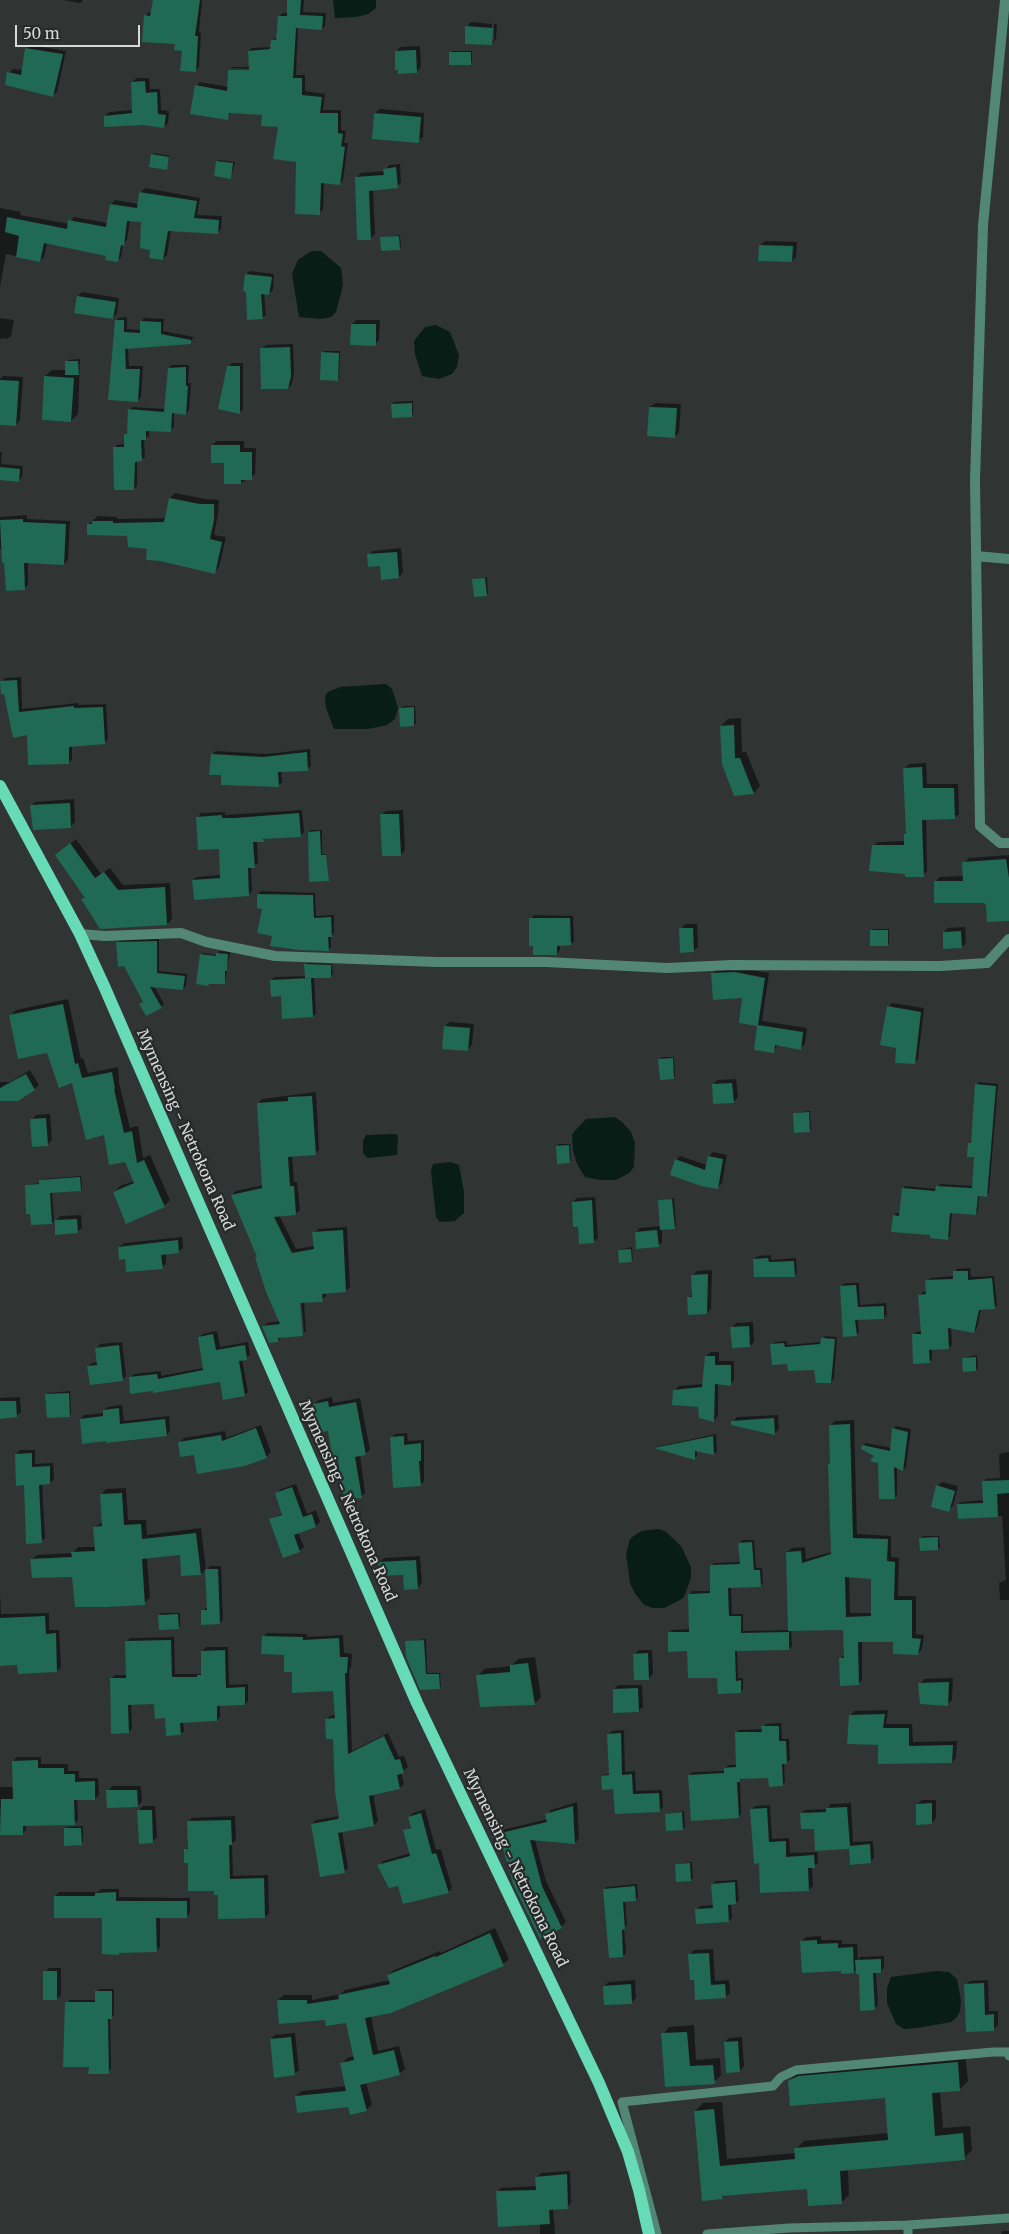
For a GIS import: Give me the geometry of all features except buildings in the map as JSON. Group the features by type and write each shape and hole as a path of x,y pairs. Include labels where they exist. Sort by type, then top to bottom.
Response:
{"main road":[{"name":"Mymensing - Netrokona Road","path":"1,792 80,934 417,1703 599,2082 628,2152 640,2190 649,2234"}],"street":[{"path":"1005,0 983,225 976,480 976,556 980,826 1000,843 1009,843"},
{"path":"976,556 1009,558"},
{"path":"80,934 105,936 181,933 206,942 275,956 436,962 546,962 667,968 732,965 940,966 987,963 1009,939"}],"lane":[{"path":"657,2234 622,2102 773,2086 781,2077 796,2070 993,2052 1008,2052 1009,2056"},
{"path":"707,2234 789,2228 908,2230 1009,2218"}],"shaded area":[{"path":"333,0 376,0 376,8 368,14 356,17 335,18"},
{"path":"311,251 321,251 341,268 343,285 336,312 331,317 320,319 299,317 292,274 298,260"},
{"path":"436,325 450,332 459,355 457,367 452,374 439,379 422,376 415,354 414,341 425,327"},
{"path":"386,684 392,689 398,708 395,719 387,725 368,729 334,729 326,708 325,696 328,692 340,687"},
{"path":"615,1117 631,1132 635,1143 634,1167 629,1173 616,1180 600,1180 585,1177 577,1164 573,1151 572,1134 586,1119"},
{"path":"366,1135 398,1135 397,1155 368,1158 363,1153 363,1141"},
{"path":"451,1162 459,1165 464,1192 464,1213 455,1221 440,1222 436,1217 431,1171 433,1164"},
{"path":"658,1529 665,1531 681,1546 691,1567 691,1578 684,1597 664,1608 653,1608 644,1605 634,1592 630,1583 626,1554 630,1539 635,1535 642,1531"},
{"path":"937,1971 949,1972 957,1979 961,2001 957,2017 951,2022 918,2028 904,2029 896,2024 887,2003 887,1988 891,1977"}]}
